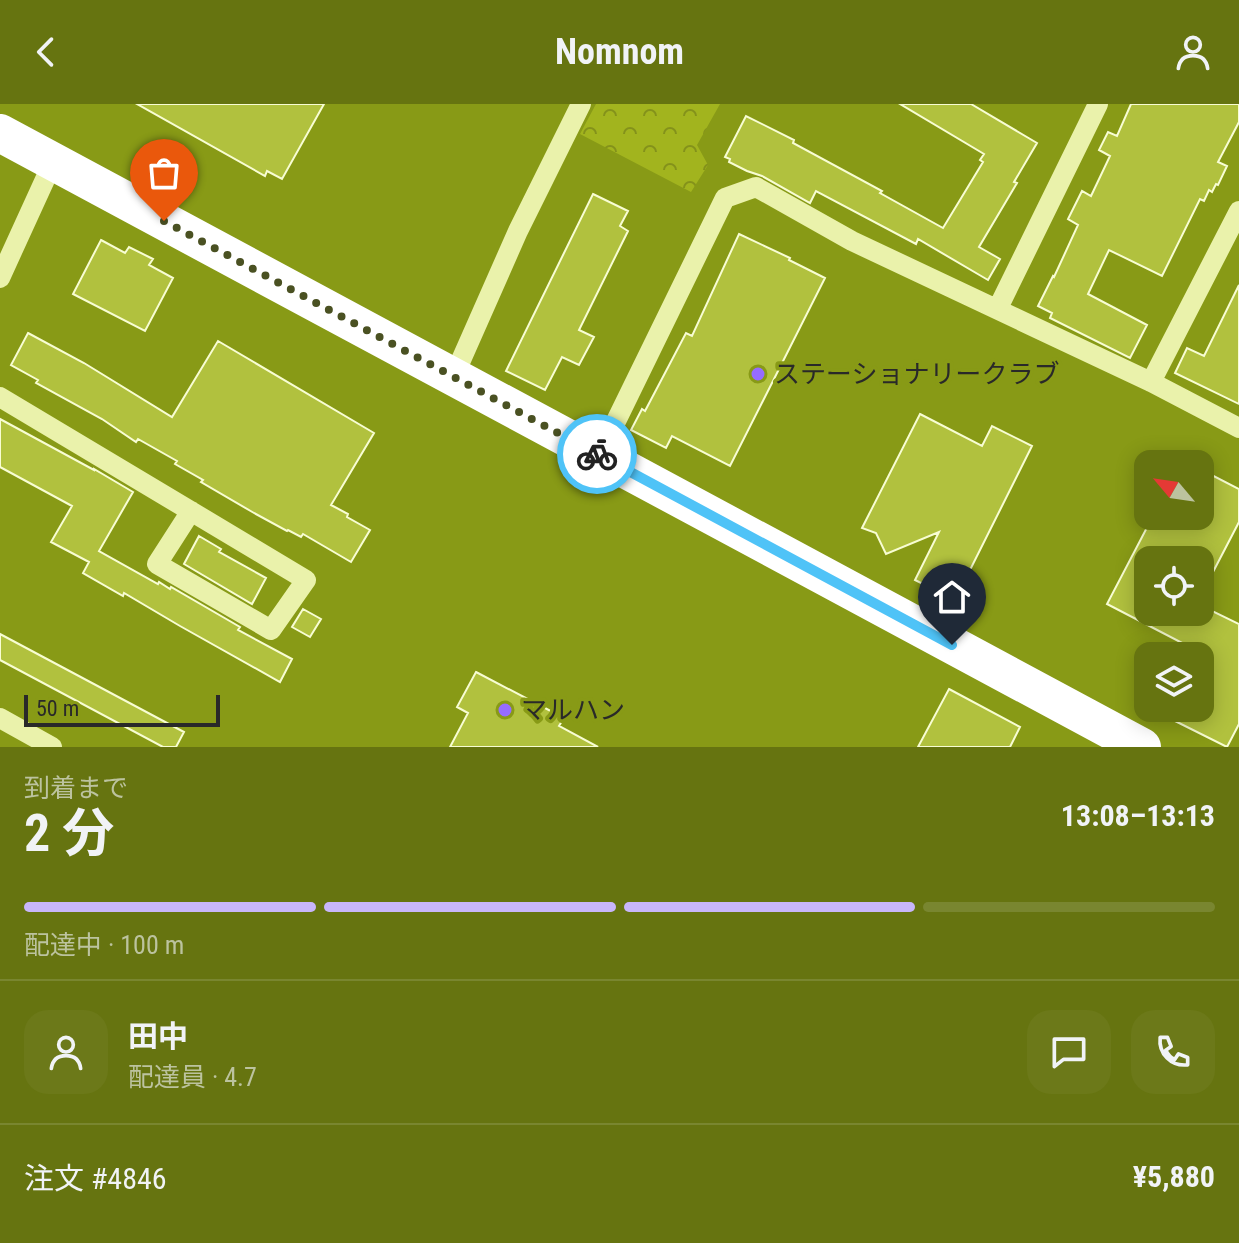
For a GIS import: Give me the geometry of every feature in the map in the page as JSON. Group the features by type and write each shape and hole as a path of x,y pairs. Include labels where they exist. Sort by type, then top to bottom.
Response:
{"highway":[{"path":"0,133 1142,747"}],"street":[{"path":"454,376 518,231 581,104"},
{"path":"998,308 1098,104"},
{"path":"0,278 53,162"},
{"path":"599,456 725,198 756,187 852,241 998,308 1239,428"},
{"path":"1151,382 1239,211"},
{"path":"0,397 191,511 306,580 271,630 157,564 191,511"},
{"path":"0,718 52,747"}],"green space":[{"path":"596,104 720,104 697,145 708,165 691,192 580,134"}],"building":[{"path":"137,104 324,104 282,179 267,171 265,176"},
{"path":"900,104 971,104 1037,143 979,247 1000,259 988,280 918,239 916,244 816,191 810,203 762,176 729,162 730,159 725,157 746,116 794,140 793,143 943,228 983,162 980,160 984,154"},
{"path":"1131,104 1239,104 1239,122 1218,162 1227,166 1218,185 1212,192 1209,190 1204,201 1200,199 1162,276 1109,250 1088,294 1147,325 1130,358 1050,318 1052,313 1038,306 1078,225 1068,219 1082,191 1091,196 1110,156 1099,150 1108,132 1117,136"},
{"path":"593,194 628,211 620,226 628,231 579,330 594,337 579,365 562,357 545,390 506,371"},
{"path":"739,234 825,278 730,466 672,436 666,448 631,430 642,409 645,411 686,333 692,336"},
{"path":"101,240 125,253 129,247 153,259 149,265 173,278 145,331 73,294"},
{"path":"1239,285 1239,404 1175,373 1187,348 1204,356"},
{"path":"28,333 172,417 218,341 374,433 331,505 370,530 351,562 303,534 301,537 287,531 254,513 201,482 203,480 175,464 177,461 138,439 136,442 102,419 36,383 38,380 11,365"},
{"path":"920,414 982,446 992,426 1032,446 955,600 915,580 939,532 886,554 876,533 862,528"},
{"path":"0,419 133,492 99,551 158,584 171,587 240,627 238,630 292,659 280,682 83,573 89,562 51,542 72,506 0,467"},
{"path":"1214,476 1239,489 1239,522 1214,570 1214,546 1137,546 1146,530 1214,530"},
{"path":"199,536 221,549 219,552 266,578 252,604 184,564"},
{"path":"1134,552 1134,618 1107,604"},
{"path":"303,609 321,619 310,637 292,627"},
{"path":"1214,612 1239,624 1239,724 1227,747 1177,722 1214,722 1214,642 1180,642 1149,626 1214,626"},
{"path":"0,634 184,732 176,747 163,747 0,660"},
{"name":"マルハン","path":"476,672 564,718 559,726 598,747 450,747 468,713 457,707"},
{"path":"949,689 1020,727 1010,747 918,747"}],"way so far":[{"path":"164,221 597,454"}],"place":[{"name":"ステーショナリークラブ","path":"758,374"},
{"name":"マルハン","path":"505,710"}],"route":[{"path":"597,454 952,645"}]}
